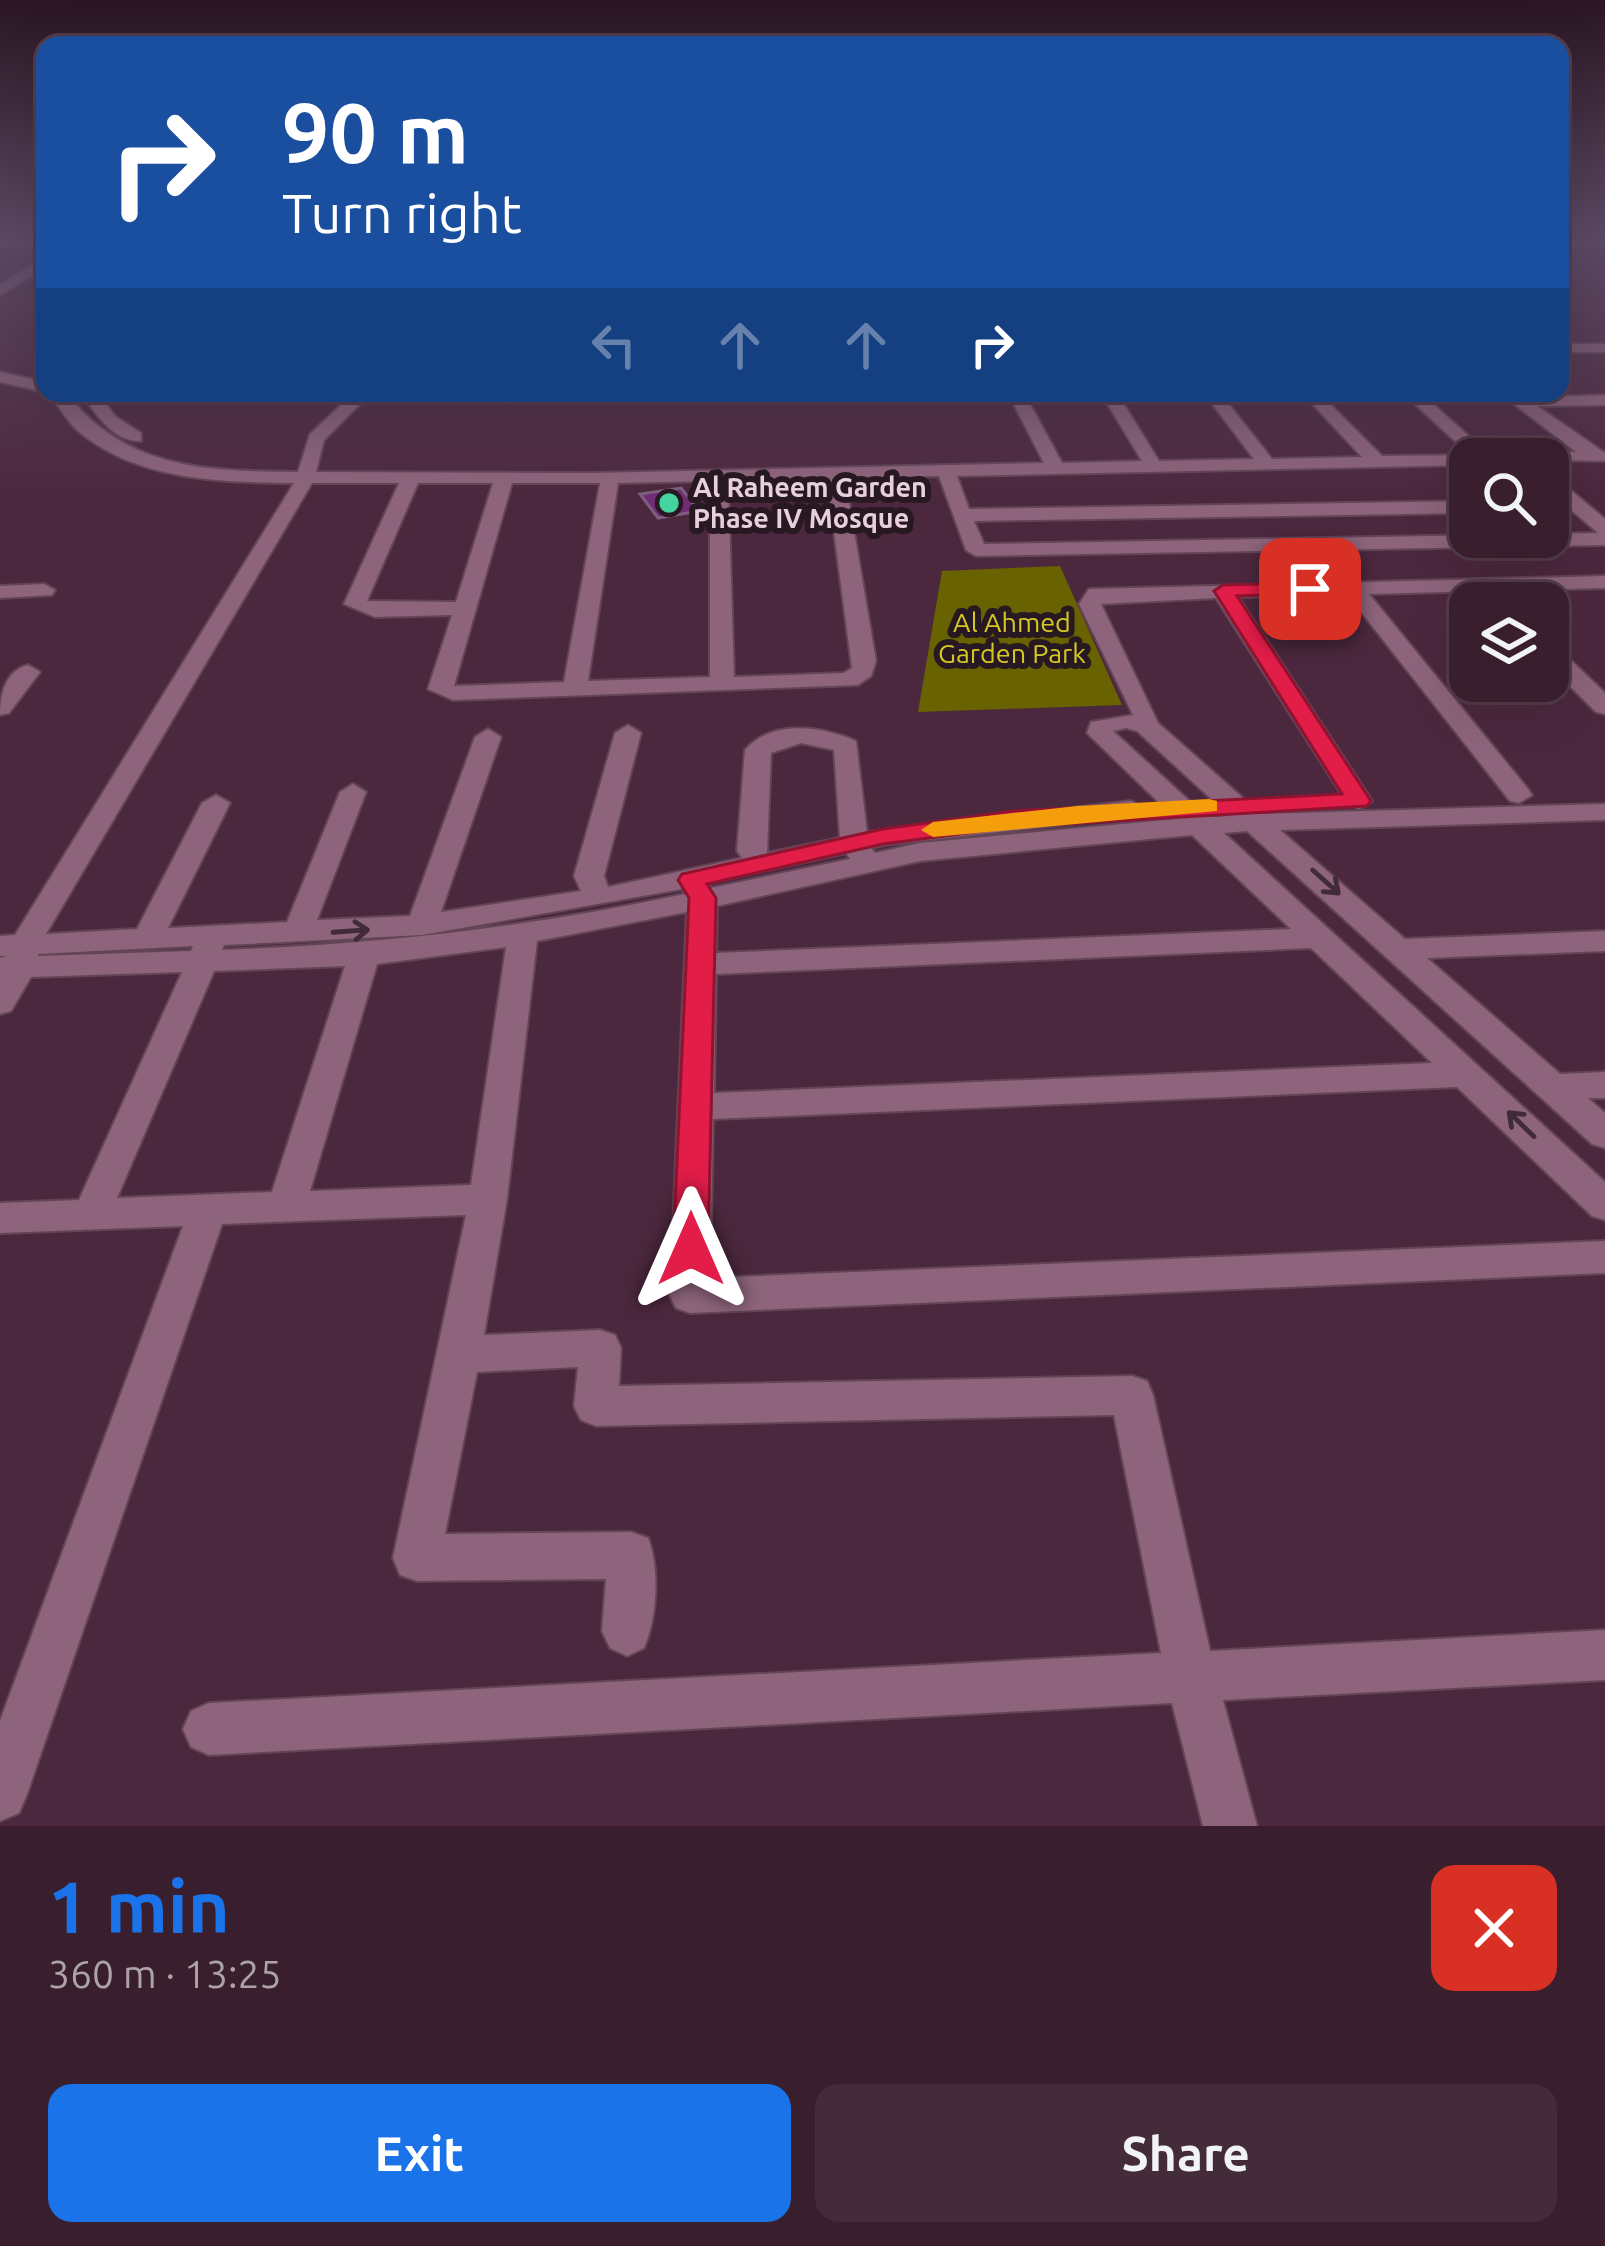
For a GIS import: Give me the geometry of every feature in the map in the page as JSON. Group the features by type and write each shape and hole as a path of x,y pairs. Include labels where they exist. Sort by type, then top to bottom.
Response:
{"street":[{"path":"1569,348 1605,347"},
{"path":"0,373 36,374"},
{"path":"0,373 36,384"},
{"path":"1569,399 1605,400"},
{"path":"62,402 76,421 159,465 219,477 304,481 1449,460"},
{"path":"95,402 110,421 140,440 267,477"},
{"path":"0,1003 11,956 304,481 316,438 354,402"},
{"path":"1021,402 1055,467"},
{"path":"1114,402 1153,465"},
{"path":"1219,402 1266,463"},
{"path":"1319,402 1376,461"},
{"path":"1421,402 1461,438"},
{"path":"1522,402 1600,457"},
{"path":"1569,458 1600,457"},
{"path":"1218,464 1275,544"},
{"path":"945,469 976,550 1605,539"},
{"path":"504,479 440,689 468,694 829,682 863,671 835,472"},
{"path":"719,475 722,686"},
{"path":"575,690 610,477"},
{"path":"410,480 355,604 375,610 465,608"},
{"path":"1569,499 1605,529"},
{"path":"1569,505 1605,504"},
{"path":"962,515 1449,506"},
{"path":"1569,583 1605,582"},
{"path":"1144,725 1147,719 1090,598 1449,585"},
{"path":"1353,587 1519,795"},
{"path":"0,592 44,590"},
{"path":"1223,591 1358,801"},
{"path":"0,708 28,672"},
{"path":"1569,672 1605,707"},
{"path":"1605,1134 1144,725 1126,721 1100,728 1100,733 1605,1205"},
{"path":"598,898 590,876 628,733"},
{"path":"422,926 488,736"},
{"path":"760,863 751,851 758,750 781,737 823,737 847,746 860,852"},
{"path":"297,934 353,792"},
{"path":"1248,813 1358,801 1605,792"},
{"path":"147,939 216,803"},
{"path":"11,956 147,939 207,949 297,934 422,926 598,898 697,889 760,863 920,851 1191,816 1605,812"},
{"path":"11,956 207,949 364,955 524,934 860,852"},
{"path":"697,889 700,964 692,1107 690,1296 1605,1257"},
{"path":"524,934 488,1199 417,1558 631,1555 627,1631"},
{"path":"700,964 1322,938"},
{"path":"1400,949 1605,941"},
{"path":"91,1214 207,949"},
{"path":"286,1207 364,955"},
{"path":"692,1107 1470,1075"},
{"path":"1554,1087 1605,1085"},
{"path":"0,1218 488,1199"},
{"path":"0,1793 208,1209"},
{"path":"460,1354 600,1348 596,1406 1132,1395 1191,1677 1230,1826"},
{"path":"209,1729 1605,1655"}],"green space":[{"name":"Al Ahmed Garden Park","path":"1060,566 1122,705 918,712 942,571"}],"building":[{"name":"Al Raheem Garden Phase IV Mosque","path":"681,488 699,511 658,518 640,494"}],"slow traffic":[{"path":"933,830 1077,813 1209,806"}],"place":[{"name":"Al Raheem Garden Phase IV Mosque","path":"669,503"}],"route":[{"path":"691,1249 702,898 692,880 883,837 1013,819 1147,808 1358,801 1223,591 1310,589"}]}
